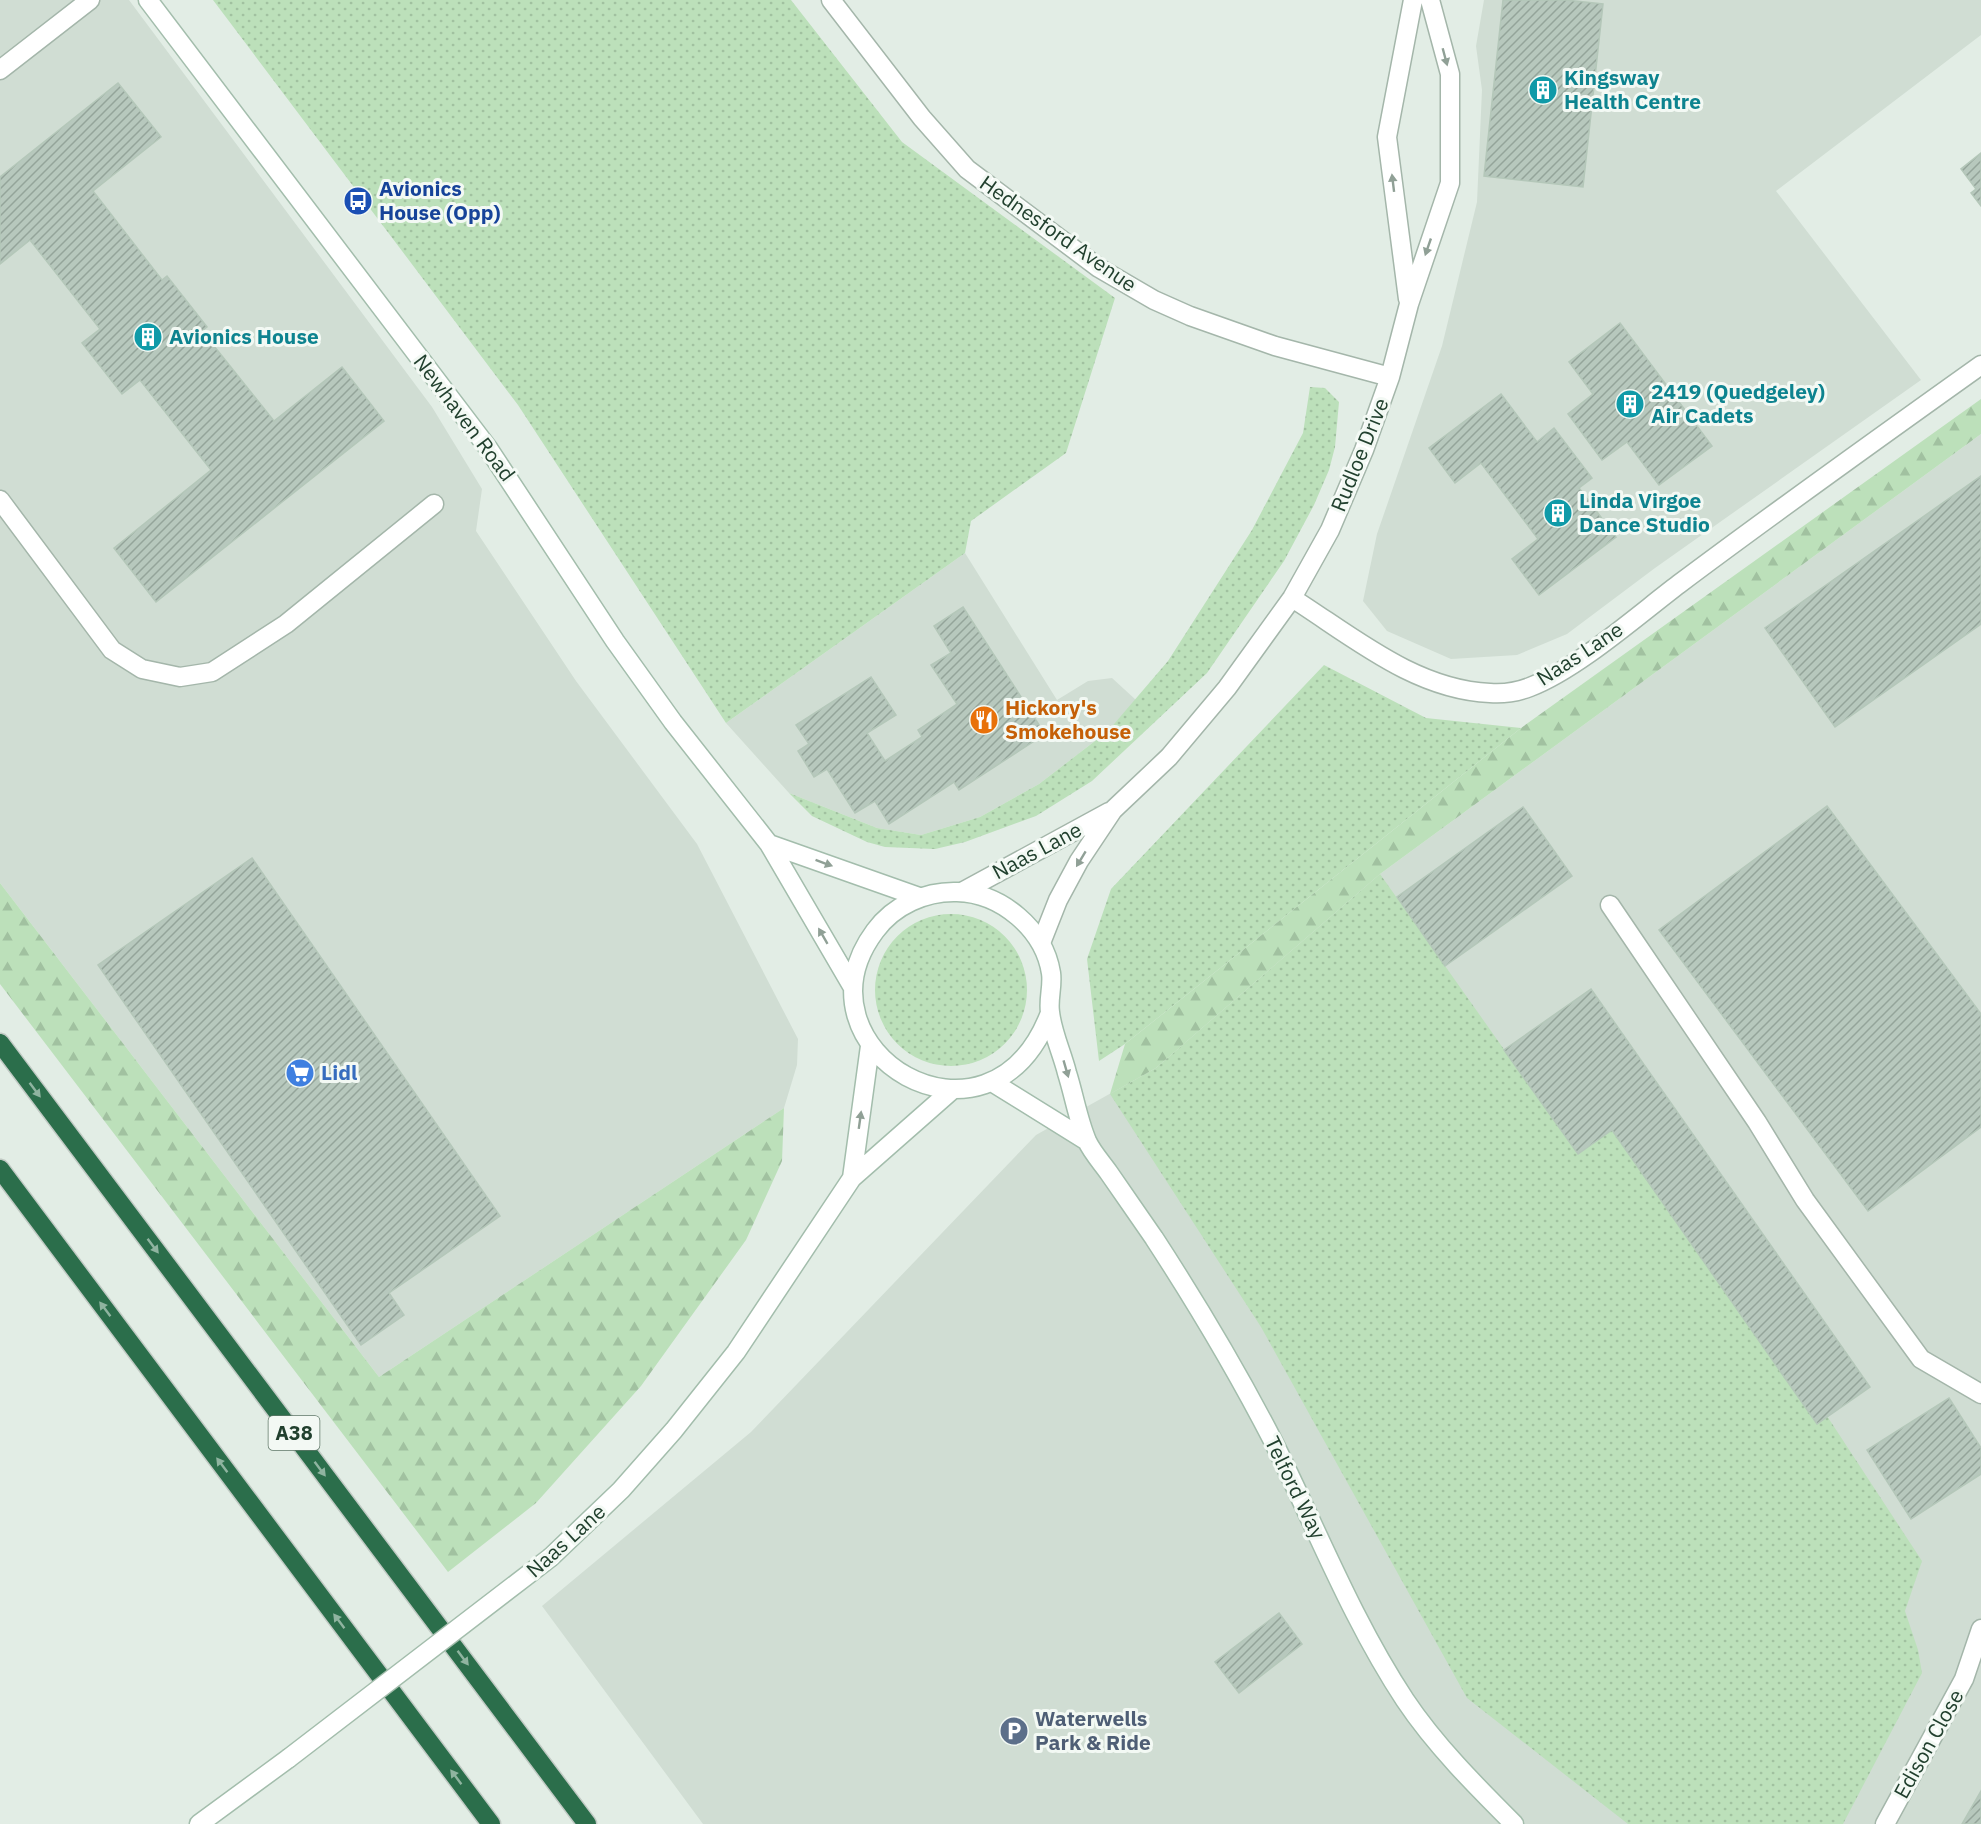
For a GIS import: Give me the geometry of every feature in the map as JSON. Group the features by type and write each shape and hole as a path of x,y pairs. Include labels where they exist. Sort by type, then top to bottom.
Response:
{"highway":[{"name":"A38","path":"0,1043 587,1824"},
{"path":"0,1168 491,1824"}],"street":[{"path":"0,70 90,0"},
{"name":"Newhaven Road","path":"148,0 488,448 615,641 673,722 769,844 852,986"},
{"name":"Hednesford Avenue","path":"831,0 922,118 967,169 1100,268 1154,300 1190,316 1275,346 1390,377"},
{"name":"Rudloe Drive","path":"1409,304 1387,137 1413,0"},
{"name":"Rudloe Drive","path":"1292,598 1330,530 1364,450 1390,377 1409,304 1450,183 1449,74 1430,0"},
{"name":"Naas Lane","path":"1041,943 1058,900 1079,861 1113,810 1169,757 1220,697 1292,598 1416,676 1453,688 1488,693 1507,693 1531,687 1571,664 1619,630 1981,364"},
{"path":"0,500 112,650 142,669 180,677 212,672 286,624 434,504"},
{"name":"Naas Lane","path":"962,892 1113,810"},
{"path":"769,844 920,897"},
{"name":"Telford Way","path":"1050,1013 1040,1039 1012,1071 992,1082 952,1090 928,1087 895,1071 870,1046 856,1011 852,986 867,941 894,911 920,897 943,892 981,895 1003,905 1022,919 1041,943 1051,972 1050,1013 1087,1141 1174,1269 1221,1345 1272,1439 1377,1657 1408,1704 1451,1758 1514,1824"},
{"path":"1610,905 1757,1122 1805,1200 1914,1350 1921,1359 1981,1394"},
{"name":"Naas Lane","path":"852,1178 870,1046"},
{"name":"Telford Way","path":"992,1082 1087,1141"},
{"name":"Naas Lane","path":"199,1824 289,1758 551,1557 621,1490 674,1430 736,1352 852,1178 952,1090"},
{"name":"Edison Close","path":"1885,1824 1964,1679 1981,1629"}],"shaded area":[{"path":"0,0 129,0 432,407 482,489 476,531 576,681 697,844 798,1039 797,1065 784,1108 379,1377 0,883"},
{"path":"1484,0 1981,0 1981,35 1776,191 1921,380 1655,568 1567,634 1517,655 1451,659 1387,631 1363,601 1377,534 1442,346 1477,202 1482,90 1476,46"},
{"path":"1981,434 1981,1824 703,1824 542,1606 751,1432 1036,1135 1156,1068 1380,874"},
{"path":"965,553 1057,700 1088,681 1112,678 1136,700 1108,731 1039,784 980,817 921,835 877,828 789,793 726,723"}],"green space":[{"path":"213,0 791,0 902,142 1115,298 1066,453 971,521 965,553 726,723 518,405"},
{"path":"1310,387 1325,388 1339,402 1335,447 1329,470 1314,505 1284,561 1207,673 1092,781 1036,816 965,842 935,849 885,847 867,842 812,816 789,793 877,828 921,835 980,817 1039,784 1108,731 1168,661 1252,530 1303,433"},
{"path":"1981,399 1981,434 1380,874 1156,1068 1110,1094 1125,1044 1521,728"},
{"path":"1324,665 1426,718 1521,728 1125,1044 1099,1061 1087,959 1111,889"},
{"path":"1380,874 1578,1154 1612,1130 1827,1416 1922,1561 1905,1611 1918,1650 1922,1673 1843,1824 1628,1824 1467,1698 1261,1327 1110,1094 1156,1068"},
{"path":"0,883 379,1377 784,1108 782,1161 746,1240 641,1386 536,1503 448,1572 0,984"},
{"path":"951,914 980,920 1005,936 1021,961 1027,990 1021,1019 1005,1044 980,1060 951,1066 922,1060 897,1044 881,1019 875,990 881,961 897,936 922,920"}],"building":[{"name":"Kingsway Health Centre","path":"1503,0 1566,0 1603,4 1583,187 1484,176"},
{"name":"Avionics House","path":"118,83 161,137 93,191 162,280 167,276 207,327 202,331 274,421 342,367 384,421 156,602 114,548 211,470 140,380 122,394 82,343 100,329 30,240 0,264 0,177"},
{"path":"1981,153 1981,206 1971,193 1976,189 1961,169"},
{"name":"2419 (Quedgeley) Air Cadets","path":"1620,323 1712,446 1659,485 1627,442 1602,460 1568,414 1593,394 1569,362"},
{"name":"Linda Virgoe Dance Studio","path":"1501,394 1537,442 1554,428 1592,478 1579,488 1616,537 1539,595 1512,559 1538,539 1481,463 1455,483 1429,448"},
{"path":"1981,476 1981,624 1835,727 1765,628"},
{"name":"Hickory's Smokehouse","path":"963,607 1045,734 959,790 954,782 889,824 875,801 855,813 827,769 814,777 798,751 809,744 796,725 871,677 896,715 867,733 885,761 922,737 918,730 957,704 931,665 951,653 934,626"},
{"path":"1827,806 1981,1014 1981,1127 1868,1211 1659,930"},
{"path":"1523,807 1572,876 1445,966 1397,897"},
{"path":"252,858 500,1216 389,1293 404,1315 361,1345 98,965"},
{"path":"1591,989 1870,1387 1817,1424 1612,1130 1578,1154 1504,1050"},
{"path":"1949,1398 1981,1448 1981,1474 1911,1519 1867,1450"},
{"path":"1279,1613 1302,1644 1239,1693 1215,1662"},
{"path":"1981,1791 1981,1824 1962,1824"}],"place":[{"name":"Kingsway Health Centre","path":"1543,90"},
{"name":"Avionics House (Opp)","path":"358,201"},
{"name":"Avionics House","path":"148,337"},
{"name":"2419 (Quedgeley) Air Cadets","path":"1630,404"},
{"name":"Linda Virgoe Dance Studio","path":"1558,513"},
{"name":"Hickory's Smokehouse","path":"984,720"},
{"name":"Lidl","path":"300,1073"},
{"name":"Waterwells Park & Ride","path":"1014,1731"}]}
